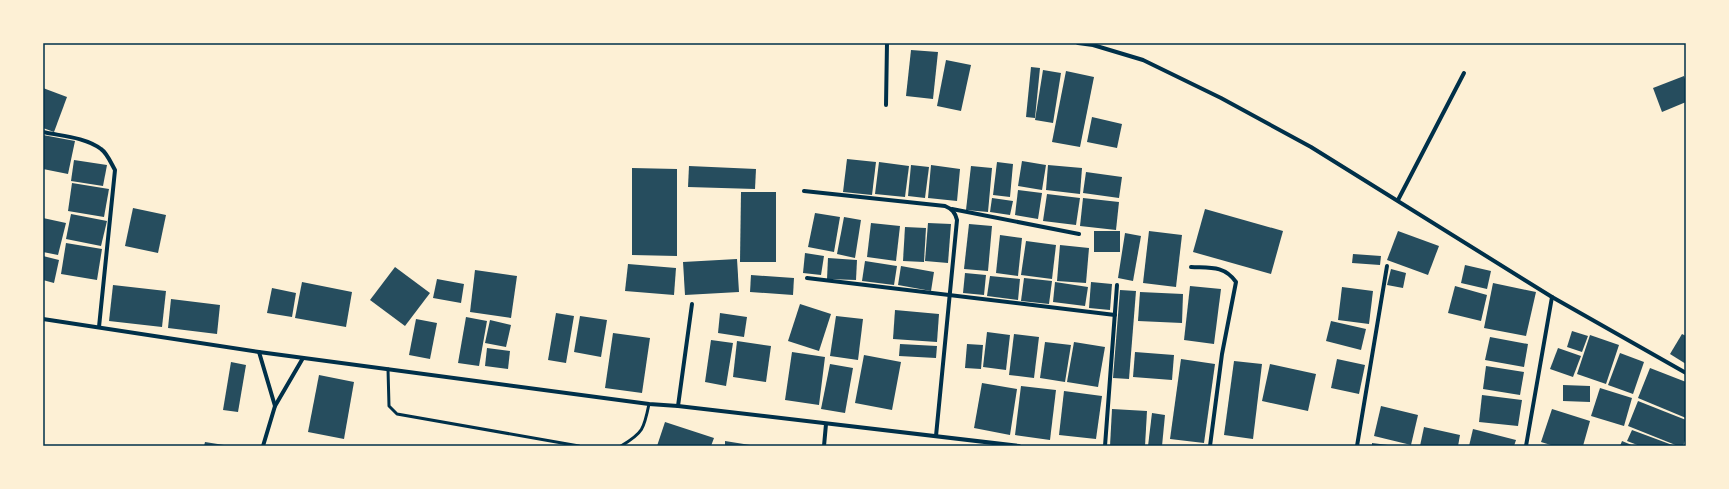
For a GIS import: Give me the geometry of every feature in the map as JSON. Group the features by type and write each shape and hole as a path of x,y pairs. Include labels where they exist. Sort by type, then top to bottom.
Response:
{"street":[{"path":"886,106 887,43"},
{"path":"1078,43 1092,45 1143,60 1221,98 1311,147 1552,296 1686,373"},
{"path":"1398,200 1464,73"},
{"path":"43,132 90,143 101,149 115,170 99,327"},
{"path":"804,191 945,206 952,209 1079,234"},
{"path":"936,436 957,220 952,209"},
{"path":"1357,446 1387,266"},
{"path":"1191,267 1221,269 1228,272 1236,282 1222,354 1210,446"},
{"path":"807,278 1115,315"},
{"path":"1105,446 1117,285"},
{"path":"1526,446 1552,296"},
{"path":"678,406 692,304"},
{"path":"43,319 259,352 649,404 678,406 1018,446"},
{"path":"259,352 275,406"},
{"path":"263,446 275,406 303,358"},
{"path":"824,446 826,424"}],"lane":[{"path":"388,370 389,406 397,414 578,446"},
{"path":"621,446 638,436 646,421 649,404"}],"building":[{"path":"911,50 938,52 933,99 906,96"},
{"path":"946,60 971,65 961,111 937,106"},
{"path":"1031,67 1040,68 1035,118 1026,117"},
{"path":"1043,70 1061,73 1053,123 1035,120"},
{"path":"1066,71 1094,77 1080,147 1052,142"},
{"path":"1684,76 1686,82 1686,102 1662,112 1653,88"},
{"path":"43,88 67,97 54,132 43,128"},
{"path":"1092,117 1122,124 1117,148 1087,142"},
{"path":"43,135 75,141 68,174 43,169"},
{"path":"847,159 876,162 872,195 843,192"},
{"path":"74,160 107,165 103,186 71,181"},
{"path":"1022,161 1046,165 1042,190 1018,186"},
{"path":"879,162 909,166 905,197 875,194"},
{"path":"997,162 1013,164 1010,197 993,195"},
{"path":"911,165 929,167 925,198 908,196"},
{"path":"931,165 960,169 957,201 928,198"},
{"path":"1048,165 1082,168 1080,194 1046,190"},
{"path":"689,166 756,169 755,189 688,187"},
{"path":"971,166 992,168 988,212 966,210"},
{"path":"632,168 677,169 677,256 632,255"},
{"path":"1086,172 1122,177 1119,198 1083,193"},
{"path":"72,183 109,189 104,217 68,211"},
{"path":"1018,190 1042,193 1038,219 1015,215"},
{"path":"741,192 776,192 776,262 740,262"},
{"path":"1047,194 1080,198 1076,225 1043,221"},
{"path":"992,198 1013,201 1010,215 990,212"},
{"path":"1083,198 1119,202 1116,230 1080,226"},
{"path":"133,208 166,215 158,253 125,246"},
{"path":"1205,209 1283,231 1271,274 1193,252"},
{"path":"815,213 840,217 834,252 808,247"},
{"path":"71,214 107,221 101,246 66,239"},
{"path":"844,217 861,220 855,258 837,254"},
{"path":"43,218 66,223 58,255 43,252"},
{"path":"871,223 900,226 896,261 867,257"},
{"path":"928,223 951,224 948,263 925,261"},
{"path":"969,224 992,226 988,271 964,269"},
{"path":"905,227 926,228 924,262 903,261"},
{"path":"1094,231 1120,231 1120,252 1094,252"},
{"path":"1149,231 1182,235 1176,287 1143,283"},
{"path":"1398,231 1439,246 1428,275 1387,260"},
{"path":"1125,233 1141,236 1133,281 1118,278"},
{"path":"1000,235 1022,238 1018,276 996,273"},
{"path":"1026,241 1056,245 1052,279 1021,275"},
{"path":"66,243 102,249 97,280 61,274"},
{"path":"1060,245 1089,248 1086,283 1057,281"},
{"path":"805,253 824,256 821,275 803,273"},
{"path":"1353,254 1381,256 1380,265 1352,263"},
{"path":"43,256 59,260 54,283 43,280"},
{"path":"828,258 857,260 856,280 827,279"},
{"path":"737,259 739,292 685,295 683,262"},
{"path":"865,261 897,266 894,285 862,281"},
{"path":"628,264 676,268 674,295 625,291"},
{"path":"1465,265 1491,271 1487,289 1461,283"},
{"path":"901,266 934,272 931,291 898,285"},
{"path":"395,267 430,293 405,326 370,300"},
{"path":"1391,269 1406,273 1403,288 1387,285"},
{"path":"475,270 517,276 511,318 470,312"},
{"path":"965,273 986,275 984,295 963,293"},
{"path":"751,275 794,278 793,295 750,292"},
{"path":"990,276 1020,279 1018,300 987,296"},
{"path":"1024,278 1052,281 1049,304 1021,301"},
{"path":"437,279 464,284 461,303 433,298"},
{"path":"302,282 352,292 346,327 295,318"},
{"path":"1055,282 1088,287 1085,306 1053,302"},
{"path":"1091,282 1112,284 1110,310 1089,308"},
{"path":"1493,283 1536,292 1526,336 1484,328"},
{"path":"113,285 166,291 162,327 109,321"},
{"path":"1190,286 1221,289 1214,344 1184,340"},
{"path":"1455,286 1487,295 1481,321 1448,313"},
{"path":"1342,287 1373,291 1369,324 1338,320"},
{"path":"272,288 296,293 292,317 267,313"},
{"path":"1120,290 1136,291 1129,379 1113,378"},
{"path":"1140,292 1183,294 1182,323 1138,321"},
{"path":"171,299 220,305 217,334 168,328"},
{"path":"800,304 831,314 819,351 788,341"},
{"path":"895,310 939,314 937,342 893,339"},
{"path":"556,313 574,316 566,363 548,360"},
{"path":"720,313 747,317 744,337 718,333"},
{"path":"580,316 607,320 601,357 574,352"},
{"path":"836,316 863,319 858,360 830,356"},
{"path":"466,317 487,321 479,366 458,363"},
{"path":"416,319 437,323 430,359 409,355"},
{"path":"490,320 511,325 506,347 485,343"},
{"path":"1331,321 1366,329 1361,350 1326,341"},
{"path":"1572,331 1588,336 1582,352 1567,347"},
{"path":"987,332 1010,335 1006,370 983,367"},
{"path":"613,333 650,338 642,393 605,388"},
{"path":"1014,334 1039,337 1034,378 1009,375"},
{"path":"1682,334 1686,336 1686,364 1670,354"},
{"path":"1590,335 1619,345 1606,384 1577,374"},
{"path":"1490,337 1528,344 1524,367 1485,360"},
{"path":"711,340 733,343 726,386 705,382"},
{"path":"737,341 771,346 766,382 733,377"},
{"path":"1045,342 1071,345 1065,382 1040,378"},
{"path":"1074,342 1105,347 1098,387 1067,382"},
{"path":"900,344 937,346 936,358 899,356"},
{"path":"967,344 983,345 981,369 965,368"},
{"path":"487,348 510,351 508,369 485,366"},
{"path":"1558,348 1581,356 1573,377 1550,369"},
{"path":"792,352 825,357 819,405 785,400"},
{"path":"1135,352 1174,355 1172,380 1133,377"},
{"path":"1620,353 1644,362 1633,394 1608,385"},
{"path":"864,355 901,362 892,410 855,403"},
{"path":"1181,359 1215,364 1204,443 1170,439"},
{"path":"1337,359 1365,365 1359,394 1331,388"},
{"path":"1234,361 1262,364 1253,439 1224,435"},
{"path":"231,362 246,365 238,412 223,410"},
{"path":"830,364 853,368 845,413 821,409"},
{"path":"1270,364 1316,374 1308,411 1262,401"},
{"path":"1486,366 1524,372 1520,395 1483,389"},
{"path":"1650,368 1686,382 1686,418 1638,398"},
{"path":"319,375 354,382 344,439 308,432"},
{"path":"982,383 1017,389 1010,435 974,428"},
{"path":"1563,385 1590,386 1590,402 1563,401"},
{"path":"1021,386 1056,390 1050,440 1015,435"},
{"path":"1600,388 1632,398 1624,426 1591,416"},
{"path":"1064,391 1102,396 1096,439 1059,435"},
{"path":"1482,395 1522,400 1518,426 1479,422"},
{"path":"1638,401 1686,420 1686,438 1683,446 1678,446 1628,426"},
{"path":"1381,406 1418,415 1411,445 1374,436"},
{"path":"1112,409 1147,411 1145,446 1110,446"},
{"path":"1552,409 1590,421 1583,446 1554,446 1541,442"},
{"path":"1152,413 1165,415 1162,446 1148,446"},
{"path":"665,422 714,438 711,446 657,446"},
{"path":"1424,427 1460,435 1458,446 1420,446"},
{"path":"1473,429 1516,440 1514,446 1469,446"},
{"path":"1632,430 1675,446 1640,446 1627,441"},
{"path":"725,441 750,445 725,446"},
{"path":"1622,441 1634,446 1620,446"},
{"path":"205,442 224,445 224,446 204,446"},
{"path":"1372,443 1388,445 1388,446 1372,446"}]}
